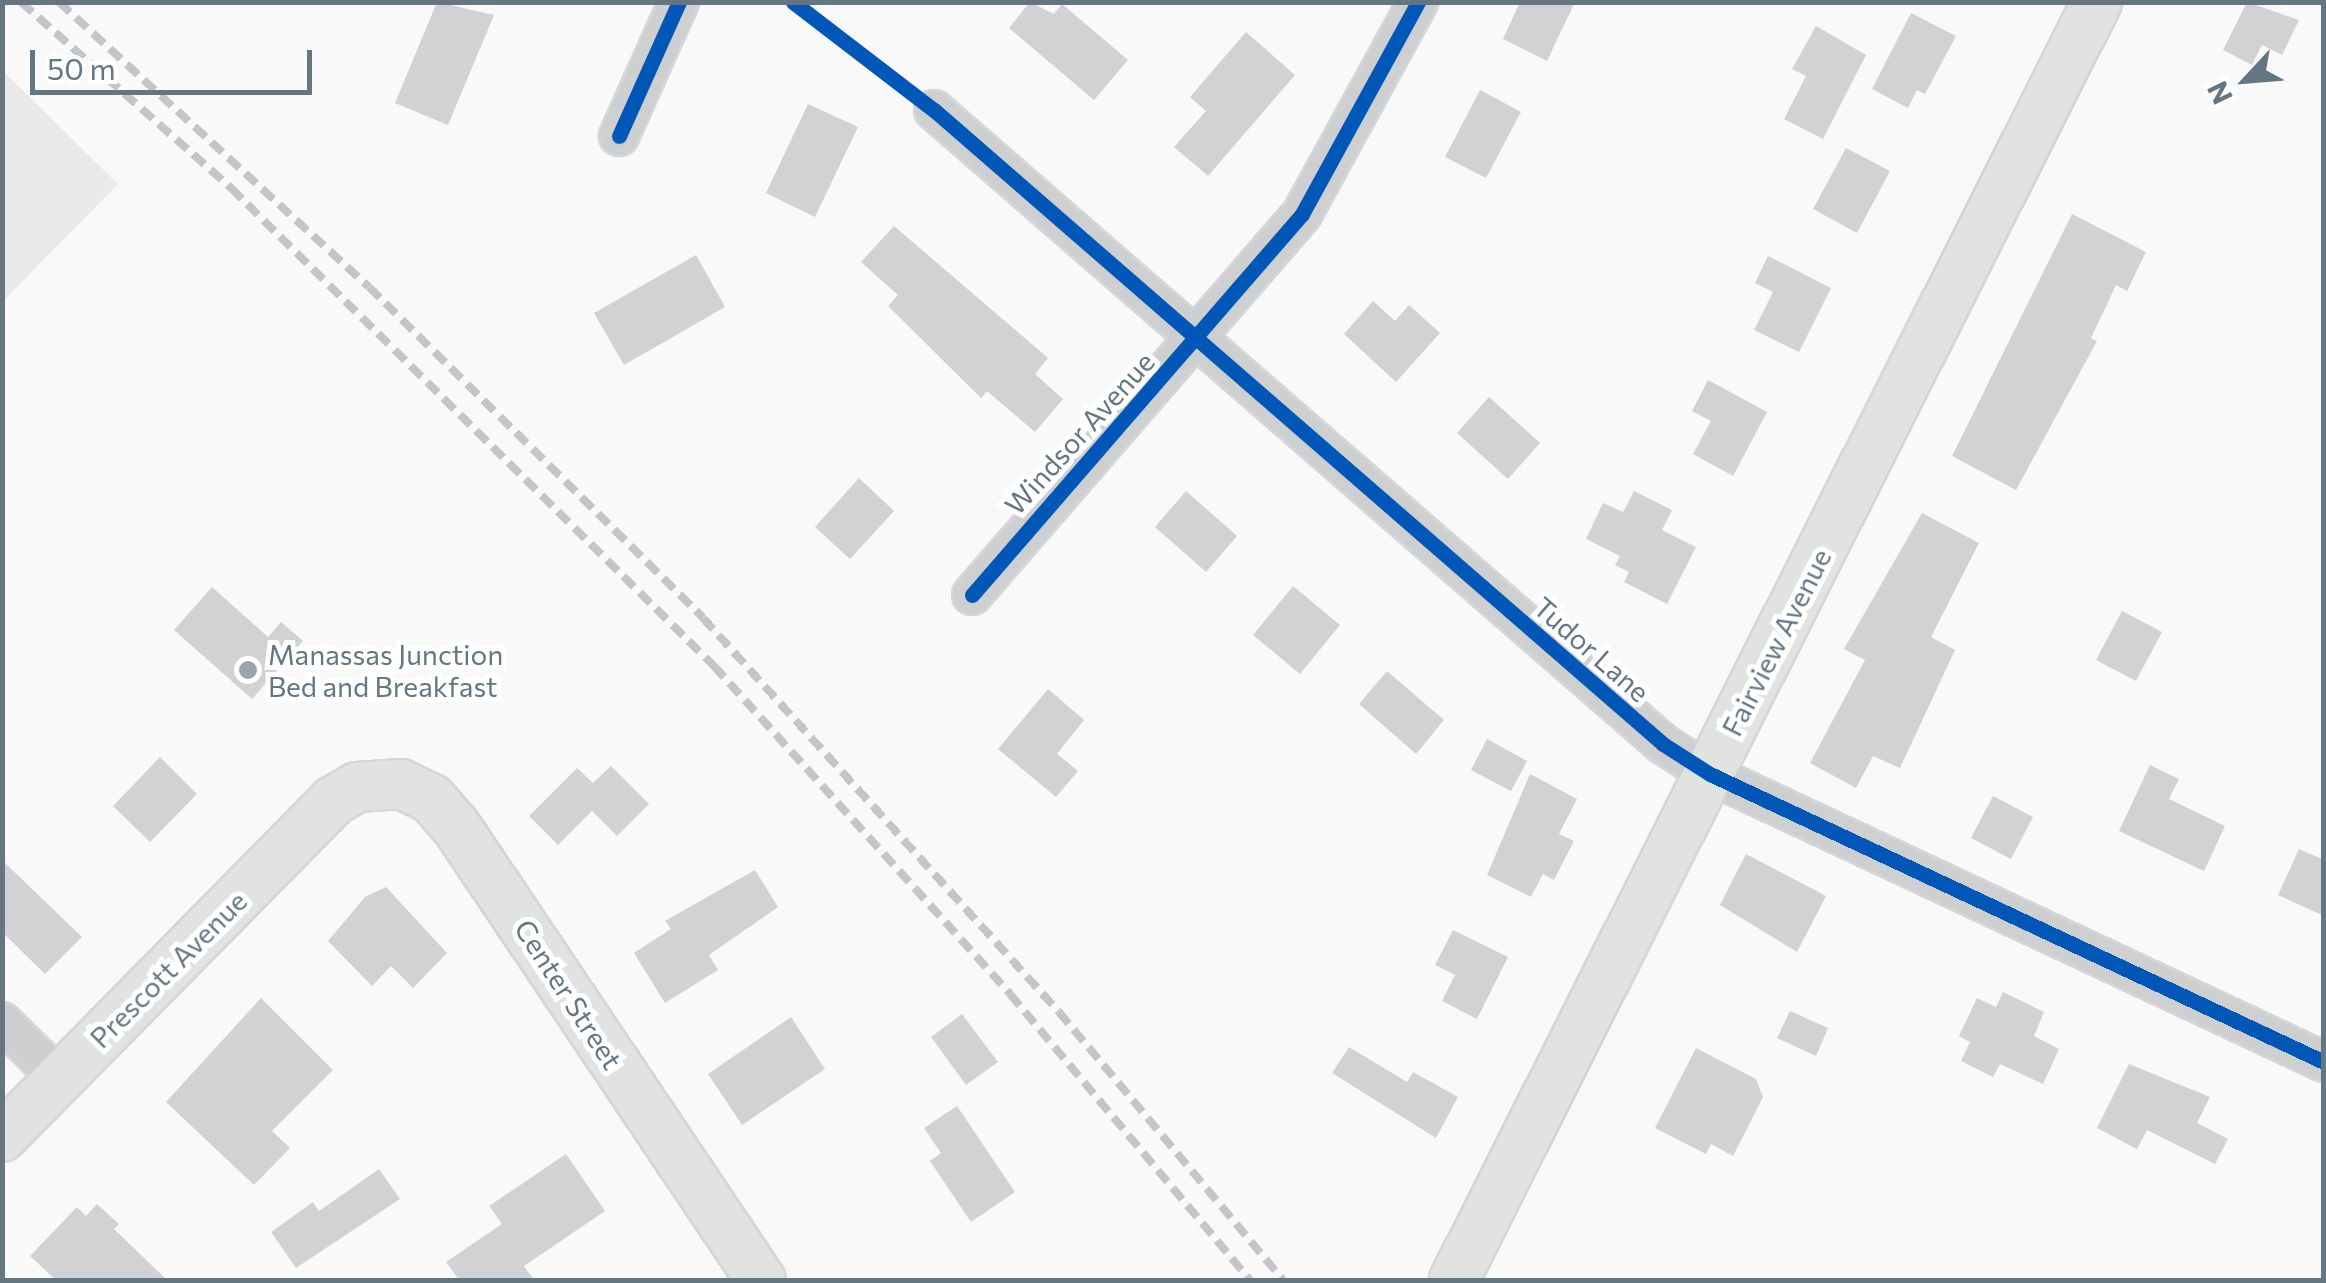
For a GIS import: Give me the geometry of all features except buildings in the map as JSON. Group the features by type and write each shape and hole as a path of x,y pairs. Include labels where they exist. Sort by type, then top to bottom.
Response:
{"main road":[{"name":"Fairview Avenue","path":"1454,1280 2098,2"},
{"name":"Center Street","path":"334,802 379,783 432,799 761,1280"},
{"name":"Prescott Avenue","path":"2,1137 334,802"}],"street":[{"path":"620,136 679,2"},
{"name":"Windsor Avenue","path":"972,595 1198,339 1302,214 1418,2"},
{"name":"Tudor Lane","path":"934,110 1664,744 1710,774 2324,1062"},
{"path":"2,1022 60,1079"}],"shaded area":[{"path":"2,70 118,184 3,301 2,301"}],"railway":[{"path":"21,2 231,188 714,666 1010,994 1250,1280"},
{"path":"59,2 369,287 703,618 1059,1012 1283,1280"}],"cycle path":[{"path":"619,136 679,2"},
{"path":"793,2 934,110 1663,744 1710,774 2324,1062"},
{"path":"972,595 1302,214 1418,2"}],"place":[{"name":"Manassas Junction Bed and Breakfast","path":"248,670"}]}
